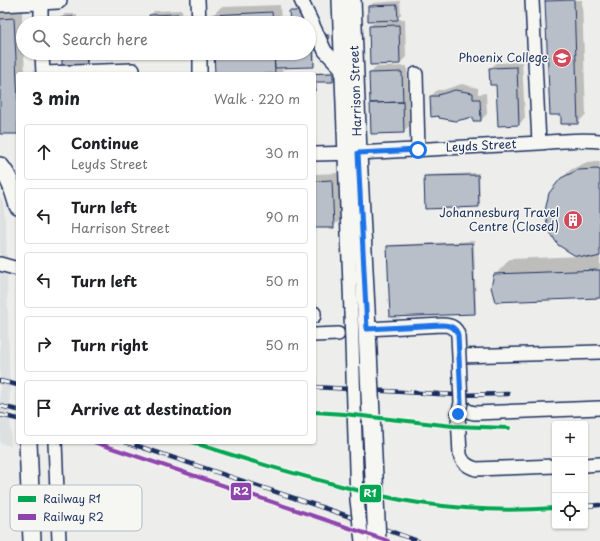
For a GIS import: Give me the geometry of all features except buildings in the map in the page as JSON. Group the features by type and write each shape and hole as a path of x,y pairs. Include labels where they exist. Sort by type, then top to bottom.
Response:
{"main road":[{"path":"0,3 58,0"},
{"name":"Harrison Street","path":"352,0 351,153 359,311 367,329 377,541"},
{"path":"0,166 4,170 14,190 16,198"},
{"path":"28,444 30,485"},
{"path":"32,531 32,541"}],"street":[{"path":"41,0 41,16"},
{"path":"198,0 199,16"},
{"path":"301,0 309,16"},
{"path":"339,0 342,69 351,153"},
{"path":"532,0 539,144"},
{"path":"316,32 325,51 342,69"},
{"path":"42,60 43,72"},
{"path":"200,60 200,72"},
{"path":"88,72 133,70"},
{"path":"416,74 418,150"},
{"name":"Leyds Street","path":"316,154 539,144 563,140 600,141"},
{"path":"0,264 16,268"},
{"path":"359,311 357,500 362,541"},
{"path":"367,329 448,325 453,327 457,330 458,335 461,403 458,414 460,455 462,460 465,464 476,469 552,466"},
{"path":"316,335 338,334"},
{"path":"459,356 600,352"},
{"path":"461,403 465,410 475,413 600,408"},
{"path":"55,444 57,485"},
{"path":"588,464 600,464"},
{"path":"59,531 59,541"}],"shaded area":[{"path":"0,196 3,202 6,228 11,446 0,443"}],"railway":[{"path":"0,381 16,385"},
{"path":"316,387 456,395 508,394"},
{"path":"0,406 16,410"},
{"path":"316,412 453,426 509,428"},
{"path":"0,415 16,419"},
{"path":"100,444 338,525"},
{"path":"132,444 418,541"},
{"path":"198,444 292,473 363,492 402,500 475,509 507,510 552,508"},
{"path":"588,506 600,505"}],"rail line":[{"name":"R1","path":"316,412 453,426 509,428"},
{"name":"R2","path":"100,444 388,541"},
{"name":"R1","path":"198,444 292,473 363,492 402,500 475,509 507,510 552,508"}],"place":[{"name":"Phoenix College","path":"562,58"},
{"name":"Johannesburg Travel Centre (Closed)","path":"573,220"}],"route":[{"path":"418,150 358,153 367,329 448,325 457,330 461,403 458,414"}]}
